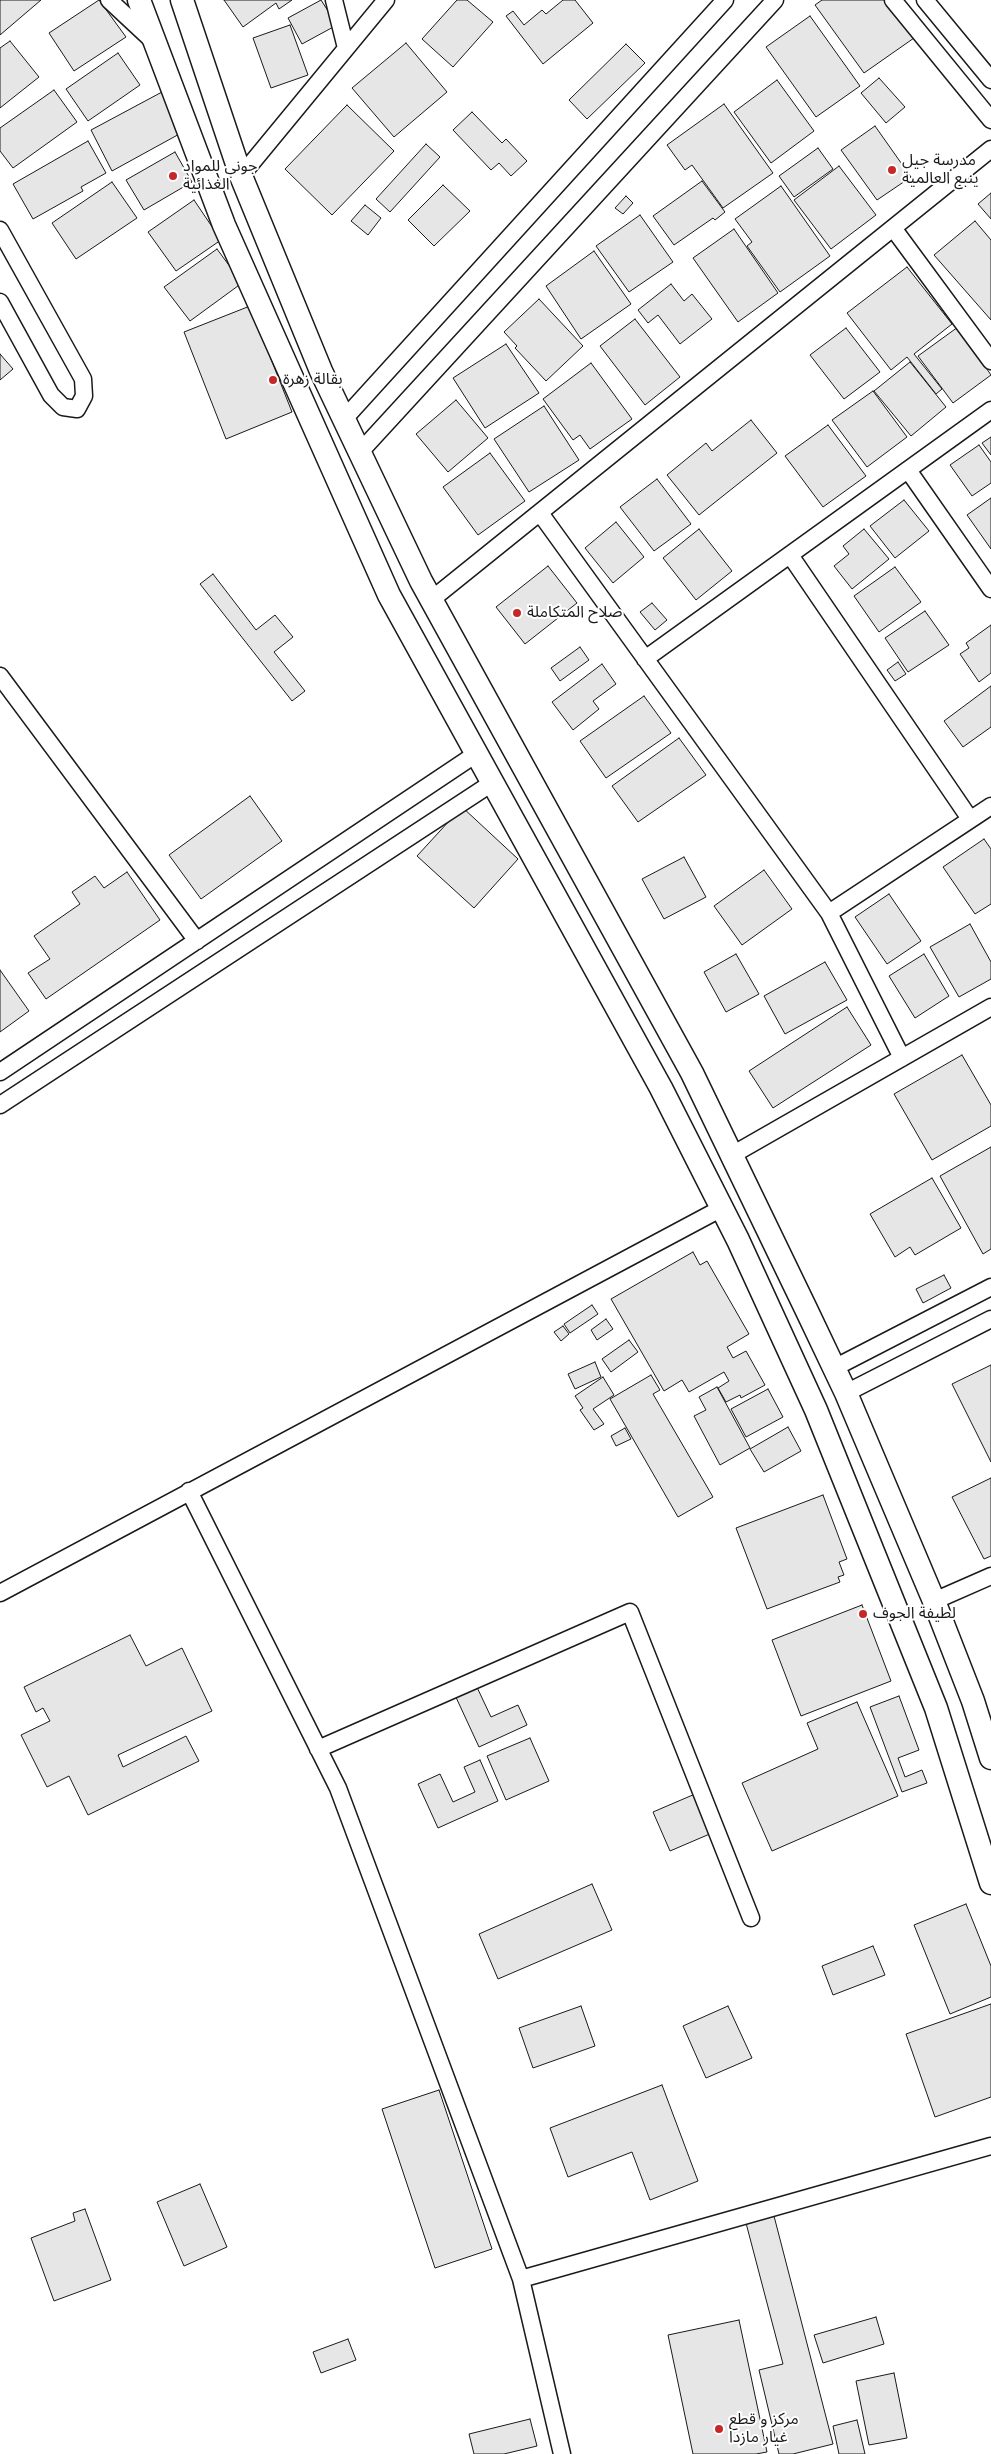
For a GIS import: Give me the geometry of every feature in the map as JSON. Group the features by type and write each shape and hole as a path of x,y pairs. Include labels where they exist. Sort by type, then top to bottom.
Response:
{"street":[{"path":"109,0 154,42"},
{"path":"139,0 224,225 389,595 661,1088 722,1208 816,1410 896,1603 936,1708 991,1884"},
{"path":"182,0 242,176 321,371 431,600 692,1074 732,1155 846,1393 934,1601 973,1701 991,1758"},
{"path":"334,0 346,48"},
{"path":"242,176 386,0"},
{"path":"344,419 724,0"},
{"path":"360,452 775,0"},
{"path":"893,0 991,120"},
{"path":"925,0 991,80"},
{"path":"431,600 991,149"},
{"path":"893,228 991,361"},
{"path":"0,230 83,379 84,396 77,409 63,407 50,395 0,302"},
{"path":"645,659 991,410"},
{"path":"908,470 991,589"},
{"path":"540,513 829,913 902,1058"},
{"path":"790,555 970,820"},
{"path":"0,676 196,941"},
{"path":"0,1072 476,754"},
{"path":"0,1105 492,783"},
{"path":"829,913 991,806"},
{"path":"732,1155 991,1007"},
{"path":"0,1593 722,1208"},
{"path":"834,1368 991,1287"},
{"path":"846,1393 991,1319"},
{"path":"189,1491 338,1788 521,2279 562,2454"},
{"path":"934,1601 991,1576"},
{"path":"318,1749 630,1612 751,1918"},
{"path":"521,2279 991,2146"}],"building":[{"path":"0,0 41,0 0,35"},
{"path":"99,0 126,37 74,71 49,33"},
{"path":"224,0 292,0 279,9 276,3 243,27"},
{"path":"321,0 337,25 302,44 288,18"},
{"path":"457,0 467,0 493,22 453,67 422,39"},
{"path":"563,0 575,0 593,23 543,64 506,16 513,11 524,25 542,10 546,14"},
{"path":"822,0 887,0 914,38 864,73 815,5"},
{"path":"810,16 860,86 816,117 766,47"},
{"path":"290,25 308,75 271,88 253,38"},
{"path":"10,41 39,77 0,108 0,48"},
{"path":"406,43 447,92 394,137 352,88"},
{"path":"626,44 645,63 587,119 569,100"},
{"path":"118,53 140,85 88,121 66,89"},
{"path":"879,78 905,107 886,123 861,93"},
{"path":"777,80 814,131 771,163 734,112"},
{"path":"54,90 77,122 13,168 0,151 0,128"},
{"path":"162,92 183,132 112,171 91,130"},
{"path":"724,104 773,173 723,208 692,165 685,170 667,145"},
{"path":"347,105 394,151 332,215 285,169"},
{"path":"472,112 502,143 506,139 527,161 511,176 499,163 491,170 453,130"},
{"path":"875,126 911,177 877,200 841,150"},
{"path":"88,141 106,173 81,187 83,191 33,219 13,184"},
{"path":"426,144 440,157 390,212 376,199"},
{"path":"818,148 833,169 794,197 779,176"},
{"path":"175,152 192,182 144,210 126,180"},
{"path":"839,166 876,215 831,249 794,200"},
{"path":"702,181 725,212 674,245 653,216"},
{"path":"112,182 137,218 76,259 52,223"},
{"path":"443,185 470,211 434,246 408,220"},
{"path":"781,186 830,256 780,292 747,246 752,242 735,219"},
{"path":"991,193 991,219 978,204"},
{"path":"626,196 633,203 623,214 615,208"},
{"path":"194,200 221,240 176,271 148,232"},
{"path":"365,205 381,218 368,235 351,221"},
{"path":"640,215 673,262 629,292 596,246"},
{"path":"975,221 991,240 991,320 934,255"},
{"path":"734,229 778,293 738,322 693,258"},
{"path":"217,249 242,283 190,321 164,287"},
{"path":"594,251 631,304 581,339 546,286"},
{"path":"907,267 952,324 914,354 942,389 936,394 907,357 891,370 847,313"},
{"path":"671,284 684,301 692,294 712,319 680,344 658,315 648,323 638,310"},
{"path":"539,299 583,346 546,381 515,348 517,346 504,332"},
{"path":"250,306 292,412 226,439 184,332"},
{"path":"635,319 680,377 645,405 600,346"},
{"path":"958,327 991,375 953,403 918,356"},
{"path":"846,328 880,372 844,399 810,355"},
{"path":"506,344 539,393 485,428 453,378"},
{"path":"0,354 13,369 0,380"},
{"path":"910,362 946,407 911,436 874,391"},
{"path":"591,363 632,419 590,449 580,435 573,440 543,399"},
{"path":"873,391 907,437 867,467 832,420"},
{"path":"456,400 488,438 448,472 416,434"},
{"path":"544,406 579,460 529,492 494,439"},
{"path":"751,420 777,453 699,515 667,475 706,443 712,451"},
{"path":"828,425 866,476 823,507 785,456"},
{"path":"991,437 991,455 982,443"},
{"path":"979,445 991,462 991,483 972,496 950,465"},
{"path":"490,453 525,501 478,535 443,487"},
{"path":"657,479 691,524 654,551 620,507"},
{"path":"991,498 991,549 967,515"},
{"path":"904,500 929,531 895,558 870,526"},
{"path":"616,522 644,557 613,583 585,548"},
{"path":"699,529 732,571 696,600 663,558"},
{"path":"864,529 889,559 852,589 834,566 849,554 843,546"},
{"path":"548,566 577,603 525,644 496,607"},
{"path":"895,567 921,602 879,632 854,596"},
{"path":"213,574 256,630 275,615 293,637 274,652 305,691 292,701 200,584"},
{"path":"652,603 667,620 655,630 640,612"},
{"path":"925,611 949,645 908,672 885,638"},
{"path":"991,625 991,673 979,682 960,654 969,648 966,643"},
{"path":"580,647 589,660 560,681 551,668"},
{"path":"898,662 906,674 895,681 887,670"},
{"path":"602,664 616,684 593,701 599,709 573,730 552,702"},
{"path":"991,686 991,727 963,747 944,721"},
{"path":"644,696 671,733 606,778 580,741"},
{"path":"679,738 706,775 638,822 612,786"},
{"path":"250,796 282,841 201,899 169,855"},
{"path":"462,807 518,859 474,908 417,856"},
{"path":"984,839 991,849 991,904 975,914 943,867"},
{"path":"684,857 706,897 664,919 642,879"},
{"path":"764,870 792,909 742,945 714,906"},
{"path":"127,872 160,920 46,999 28,973 50,959 34,936 80,904 72,892 95,876 104,888"},
{"path":"889,894 921,941 887,964 855,917"},
{"path":"970,924 991,962 991,979 959,997 930,947"},
{"path":"736,954 759,994 726,1012 704,972"},
{"path":"924,954 949,996 915,1018 889,976"},
{"path":"825,962 847,1000 785,1034 764,996"},
{"path":"0,970 29,1011 0,1032"},
{"path":"847,1007 871,1045 773,1108 749,1071"},
{"path":"962,1055 991,1105 991,1126 932,1160 894,1094"},
{"path":"991,1147 991,1249 983,1254 940,1176"},
{"path":"932,1178 961,1228 915,1255 910,1247 895,1257 870,1214"},
{"path":"693,1252 700,1265 707,1261 749,1334 727,1347 733,1358 746,1351 765,1385 741,1398 740,1395 726,1402 718,1388 729,1381 724,1372 689,1392 682,1380 664,1391 611,1299"},
{"path":"944,1275 951,1288 923,1303 916,1289"},
{"path":"592,1305 598,1314 570,1333 564,1324"},
{"path":"606,1319 613,1329 597,1340 591,1330"},
{"path":"563,1326 569,1334 561,1341 554,1332"},
{"path":"629,1340 638,1352 611,1372 602,1359"},
{"path":"595,1362 601,1377 575,1389 568,1374"},
{"path":"991,1365 991,1462 952,1384"},
{"path":"651,1375 660,1390 653,1394 713,1497 678,1517 610,1399"},
{"path":"603,1377 614,1395 593,1409 604,1424 594,1430 580,1410 583,1408 575,1396"},
{"path":"717,1387 750,1448 720,1465 694,1416 706,1410 699,1397"},
{"path":"768,1389 783,1417 746,1437 731,1409"},
{"path":"788,1427 801,1451 764,1472 750,1449"},
{"path":"625,1428 631,1439 616,1446 611,1436"},
{"path":"991,1478 991,1556 984,1559 952,1497"},
{"path":"823,1495 847,1559 839,1562 844,1575 838,1577 840,1582 767,1609 736,1528"},
{"path":"862,1605 891,1681 801,1716 772,1640"},
{"path":"130,1635 146,1666 182,1648 212,1711 118,1755 123,1767 186,1736 199,1761 88,1815 69,1776 47,1787 21,1735 50,1721 43,1708 36,1712 24,1687"},
{"path":"475,1683 491,1717 518,1705 527,1725 479,1747 454,1693"},
{"path":"899,1696 919,1750 898,1758 905,1777 922,1770 927,1783 902,1792 870,1707"},
{"path":"857,1702 898,1796 772,1851 742,1783 818,1749 807,1723"},
{"path":"530,1738 549,1781 506,1800 487,1756"},
{"path":"480,1760 498,1801 438,1828 418,1784 440,1774 453,1802 475,1792 464,1767"},
{"path":"695,1794 712,1833 670,1851 653,1812"},
{"path":"592,1884 612,1930 498,1979 479,1934"},
{"path":"966,1904 991,1966 991,1997 950,2014 914,1925"},
{"path":"873,1946 885,1975 833,1995 822,1966"},
{"path":"991,2004 991,2097 935,2117 906,2034"},
{"path":"581,2006 595,2046 533,2068 519,2028"},
{"path":"728,2006 752,2058 706,2078 683,2026"},
{"path":"662,2085 698,2181 650,2200 632,2152 568,2177 550,2128"},
{"path":"439,2090 492,2249 435,2268 382,2109"},
{"path":"200,2184 227,2247 184,2266 157,2202"},
{"path":"85,2209 111,2280 54,2301 31,2238 75,2221 73,2213"},
{"path":"774,2216 833,2444 793,2454 779,2454 759,2370 783,2364 746,2223"},
{"path":"876,2317 884,2344 823,2363 814,2335"},
{"path":"739,2320 767,2452 756,2454 693,2454 668,2335"},
{"path":"348,2339 356,2360 321,2373 313,2352"},
{"path":"894,2373 907,2438 869,2445 856,2381"},
{"path":"530,2419 537,2446 504,2454 474,2454 469,2434"},
{"path":"857,2420 865,2454 839,2454 833,2426"}],"place":[{"name":"مدرسة جيل ينبع العالمية","path":"892,170"},
{"name":"جوني للمواد الغذائية","path":"173,176"},
{"name":"بقالة زهرة","path":"273,380"},
{"name":"صلاح المتكاملة","path":"517,613"},
{"name":"لطيفة الجوف","path":"863,1614"},
{"name":"مركز و قطع غيار مازدا","path":"719,2429"}]}
